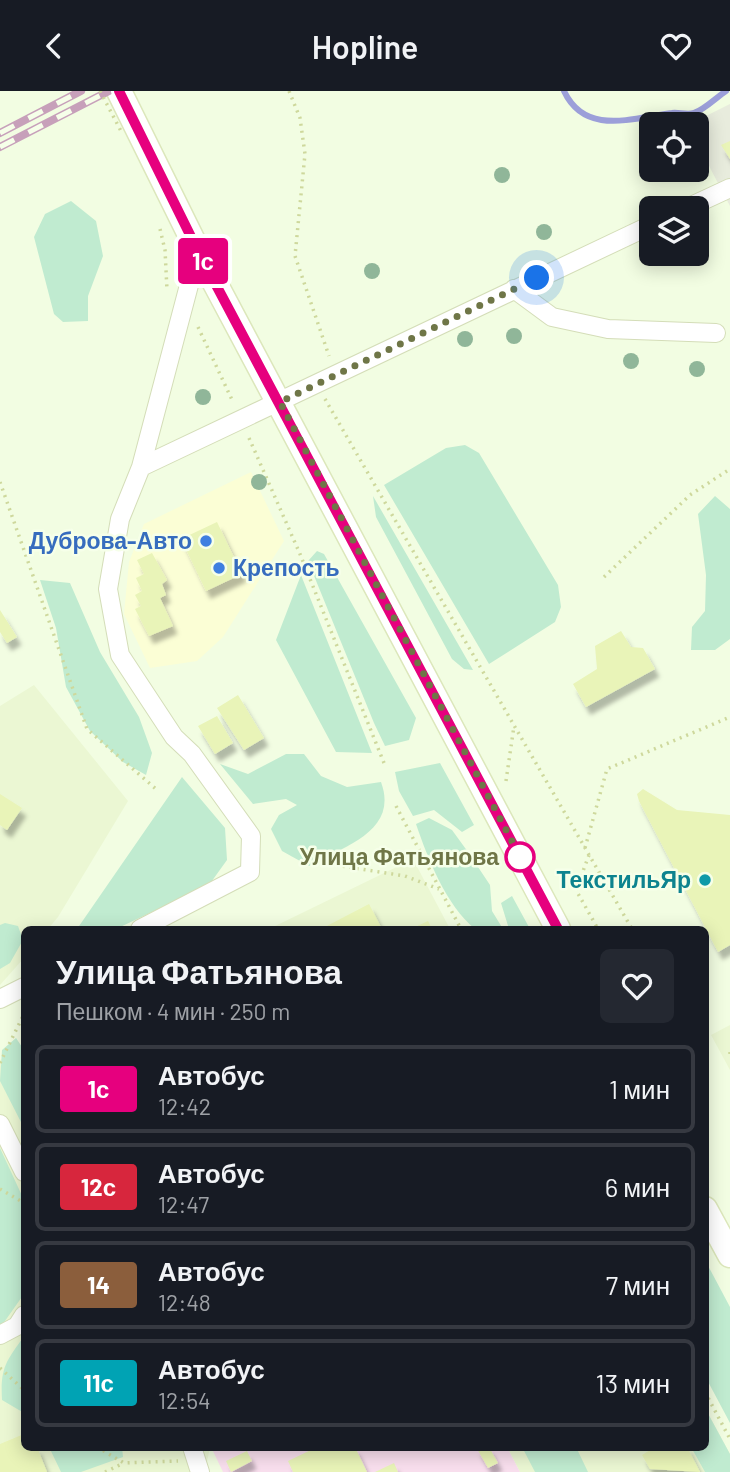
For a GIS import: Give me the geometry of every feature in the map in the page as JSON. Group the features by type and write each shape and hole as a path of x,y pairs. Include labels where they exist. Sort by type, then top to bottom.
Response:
{"main road":[{"path":"119,91 129,129 280,402 556,926"},
{"path":"709,1216 730,1255"}],"street":[{"path":"709,198 730,188"},
{"path":"141,467 639,231"},
{"path":"146,926 250,872 251,836 192,754 174,737 120,656 108,589 120,519 141,467 198,251"},
{"path":"514,289 552,317 607,328 716,333"},
{"path":"0,999 21,988"},
{"path":"0,1124 21,1166"},
{"path":"0,1335 17,1326 21,1320"}],"path":[{"path":"100,91 129,129"},
{"path":"289,91 300,118 305,154 295,256 335,375 325,399 630,926"},
{"path":"241,420 300,554 384,763"},
{"path":"604,577 690,495 730,470"},
{"path":"0,482 87,729 156,789"},
{"path":"584,848 607,769 730,717"},
{"path":"506,781 514,725"},
{"path":"396,806 459,926"},
{"path":"589,855 576,890 595,926"},
{"path":"329,864 405,876 440,889"},
{"path":"0,1062 21,1020"},
{"path":"0,1189 21,1201"},
{"path":"0,1368 21,1387"},
{"path":"709,1400 730,1439"},
{"path":"104,1451 124,1463"},
{"path":"105,1472 124,1463 195,1460"}],"shaded area":[{"path":"730,104 730,206 709,166 709,114"},
{"path":"71,201 96,221 103,256 88,296 88,321 63,322 54,314 34,237 45,214"},
{"path":"465,445 479,453 558,585 561,607 555,622 489,664 384,485 446,448"},
{"path":"251,472 284,541 223,637 197,661 150,668 124,614 129,562 144,524"},
{"path":"373,496 473,670 464,669 452,659 376,517"},
{"path":"715,496 730,509 730,639 715,650 691,650 692,627 705,611 706,575 698,514"},
{"path":"317,551 324,554 416,718 409,740 385,746 308,561"},
{"path":"301,575 372,753 336,752 276,640"},
{"path":"40,580 70,583 100,652 139,717 152,753 146,775 123,762 90,731 66,687 56,628"},
{"path":"34,685 128,801 50,926 21,926 21,961 0,985 0,706"},
{"path":"286,754 304,754 321,776 347,787 381,782 385,799 376,825 352,844 309,866 282,851 271,829 279,815 297,805 286,799 253,804 220,764 248,774"},
{"path":"440,763 474,825 462,832 434,810 413,816 399,791 395,772"},
{"path":"182,777 225,828 227,860 209,885 122,926 79,926"},
{"path":"429,818 452,830 490,885 492,911 501,926 472,926 465,919 455,907 432,866 416,824"},
{"path":"413,859 448,926 275,926"},
{"path":"512,896 528,926 508,926 501,903"},
{"path":"5,923 18,926 21,944 10,963 0,969 0,925"},
{"path":"730,1025 730,1070 711,1035"},
{"path":"16,1038 21,1046 21,1122 0,1081 2,1050"},
{"path":"21,1050 21,1451 209,1451 205,1472 0,1472 0,1060"},
{"path":"0,1148 21,1194 21,1298 0,1328"},
{"path":"709,1268 730,1307 730,1423 709,1384"},
{"path":"21,1340 21,1411 2,1400 2,1379"},
{"path":"709,1415 730,1454 730,1472 520,1472 509,1451 709,1451"},
{"path":"709,1415 730,1454 730,1472 705,1472 693,1451 709,1451"},
{"path":"51,1451 122,1451 123,1457 81,1472 61,1472"},
{"path":"213,1451 509,1451 520,1472 223,1472"},
{"path":"524,1451 578,1451 588,1472 535,1472"}],"building":[{"path":"730,141 730,159 721,145"},
{"path":"217,522 242,574 206,591 181,539"},
{"path":"152,553 167,580 162,584 166,595 160,598 173,626 149,636 135,609 141,606 135,595 142,591 136,578 144,574 137,560"},
{"path":"0,610 17,637 7,643 0,632"},
{"path":"621,631 631,647 643,648 655,669 586,707 573,684 597,669 595,646"},
{"path":"238,695 264,738 244,750 217,708"},
{"path":"217,716 233,743 215,754 198,726"},
{"name":"ТекстильЯр","path":"643,789 677,810 730,815 730,945 718,952 709,935 709,926 704,926 637,794"},
{"path":"0,794 22,808 7,830 0,825"},
{"path":"369,904 380,926 327,926"},
{"path":"428,921 430,926 417,926"},
{"path":"21,1435 21,1451 39,1451 47,1472 0,1472 0,1444"},
{"path":"247,1451 252,1461 231,1472 226,1461"},
{"path":"309,1451 357,1451 367,1472 293,1472 288,1461"},
{"path":"478,1451 491,1451 498,1463 488,1468"},
{"path":"648,1451 689,1451 700,1472 650,1469 642,1455"},
{"path":"394,1463 398,1472 375,1472"}],"waterway":[{"path":"564,91 573,105 584,114 611,121 672,113 694,113 726,91"}],"railway":[{"path":"0,133 81,91"},
{"path":"0,147 109,91"}],"bus line":[{"name":"1с","path":"119,91 198,251 556,926"}],"place":[{"name":"Дуброва-Авто","path":"206,541"},
{"name":"Крепость","path":"219,568"},
{"name":"Улица Фатьянова","path":"520,857"},
{"name":"ТекстильЯр","path":"705,880"}],"route":[{"path":"520,857 522,860 280,402 537,278"}]}
